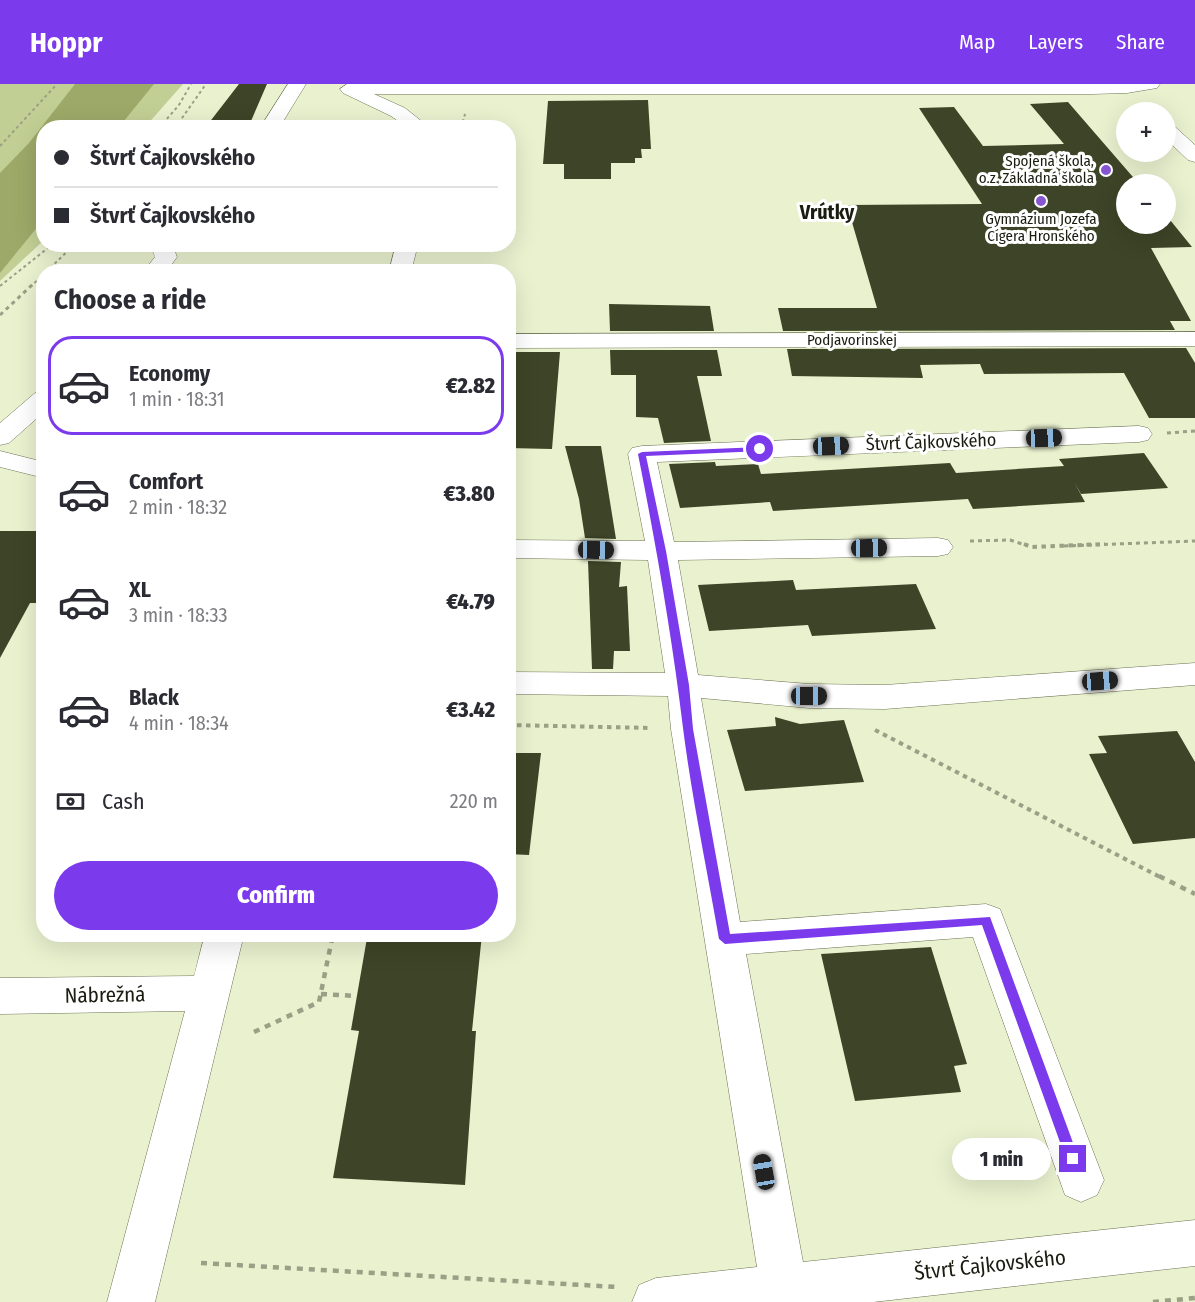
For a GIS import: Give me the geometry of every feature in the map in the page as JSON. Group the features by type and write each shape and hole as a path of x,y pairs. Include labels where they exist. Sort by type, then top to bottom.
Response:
{"street":[{"path":"274,120 297,84"},
{"path":"343,87 444,92 1151,84"},
{"path":"1125,86 1140,102"},
{"path":"343,87 416,120"},
{"path":"1176,138 1195,156"},
{"name":"Podjavorinskej","path":"516,341 1195,339"},
{"path":"0,437 36,405"},
{"name":"Štvrť Čajkovského","path":"784,1288 688,729 684,685 662,551 642,454 1139,434"},
{"path":"0,459 36,468"},
{"path":"516,549 662,551 938,547"},
{"path":"516,683 684,685 809,696 885,697 1195,674"},
{"path":"725,939 986,920 1081,1180"},
{"path":"131,1302 223,942"},
{"name":"Nábrežná","path":"0,996 210,993"},
{"name":"Štvrť Čajkovského","path":"640,1295 784,1288 1195,1243"}],"path":[{"path":"0,146 57,84"},
{"path":"166,120 179,105 191,84"},
{"path":"181,120 206,84"},
{"path":"179,105 192,105"},
{"path":"0,286 43,252"},
{"path":"54,264 67,252"},
{"path":"0,315 36,281"},
{"path":"938,547 948,542 999,540 1010,540 1032,547 1195,541"},
{"path":"516,725 688,729"},
{"path":"872,729 1090,843 1195,894"},
{"path":"254,1032 319,1002 331,942"},
{"path":"321,994 357,996"},
{"path":"201,1263 640,1295"},
{"path":"1154,1302 1195,1298"}],"shaded area":[{"path":"0,84 183,84 151,120 36,120 36,248 0,281"},
{"path":"75,84 154,84 125,120 47,120"},
{"path":"36,134 36,229 0,273 0,173"}],"building":[{"path":"239,84 267,84 251,120 211,120"},
{"path":"648,100 651,149 641,149 642,158 635,158 635,163 611,163 611,179 564,179 564,164 543,164 548,101"},
{"path":"1068,102 1116,157 1116,162 1120,162 1130,174 1116,174 1116,234 1176,234 1176,227 1192,247 1151,248 1191,321 1170,321 1175,330 783,331 778,308 877,308 847,205 982,204 919,108 954,107 983,146 1064,144 1030,104"},
{"path":"609,304 710,306 714,331 610,331"},
{"path":"1186,348 1195,363 1195,418 1149,418 1124,373 984,374 980,364 920,365 923,378 792,376 787,349"},
{"path":"610,350 717,350 722,376 697,376 711,441 664,443 658,418 636,417 636,375 611,375"},
{"path":"516,352 560,352 552,449 516,448"},
{"path":"565,446 601,446 616,539 585,538 579,499"},
{"path":"1144,453 1168,488 1081,494 1074,482 1085,502 973,509 968,499 773,511 770,502 680,508 669,464 715,462 716,466 758,464 761,474 950,463 956,473 1064,466 1059,459"},
{"path":"0,531 36,531 36,603 30,603 0,658"},
{"path":"588,561 621,562 619,587 627,586 630,651 614,651 613,669 592,669"},
{"path":"793,580 796,590 916,584 936,629 812,636 808,625 709,631 698,585"},
{"path":"775,717 800,724 844,720 864,782 745,791 727,730 776,726"},
{"path":"1177,731 1195,762 1195,838 1133,844 1089,754 1107,753 1098,736"},
{"path":"516,753 541,753 529,855 516,854"},
{"path":"366,942 481,942 472,1031 476,1031 465,1185 333,1178 359,1031 351,1030"},
{"path":"931,947 967,1064 954,1066 961,1092 855,1101 821,954"}],"place":[{"name":"Spojená škola, o.z. Základná škola","path":"1106,170"},
{"name":"Gymnázium Jozefa Cígera Hronského","path":"1041,201"}],"district":[{"name":"Vrútky","path":"827,212"}],"route":[{"path":"760,449 642,454 662,551 684,685 688,729 725,939 986,920 1073,1159"}]}
